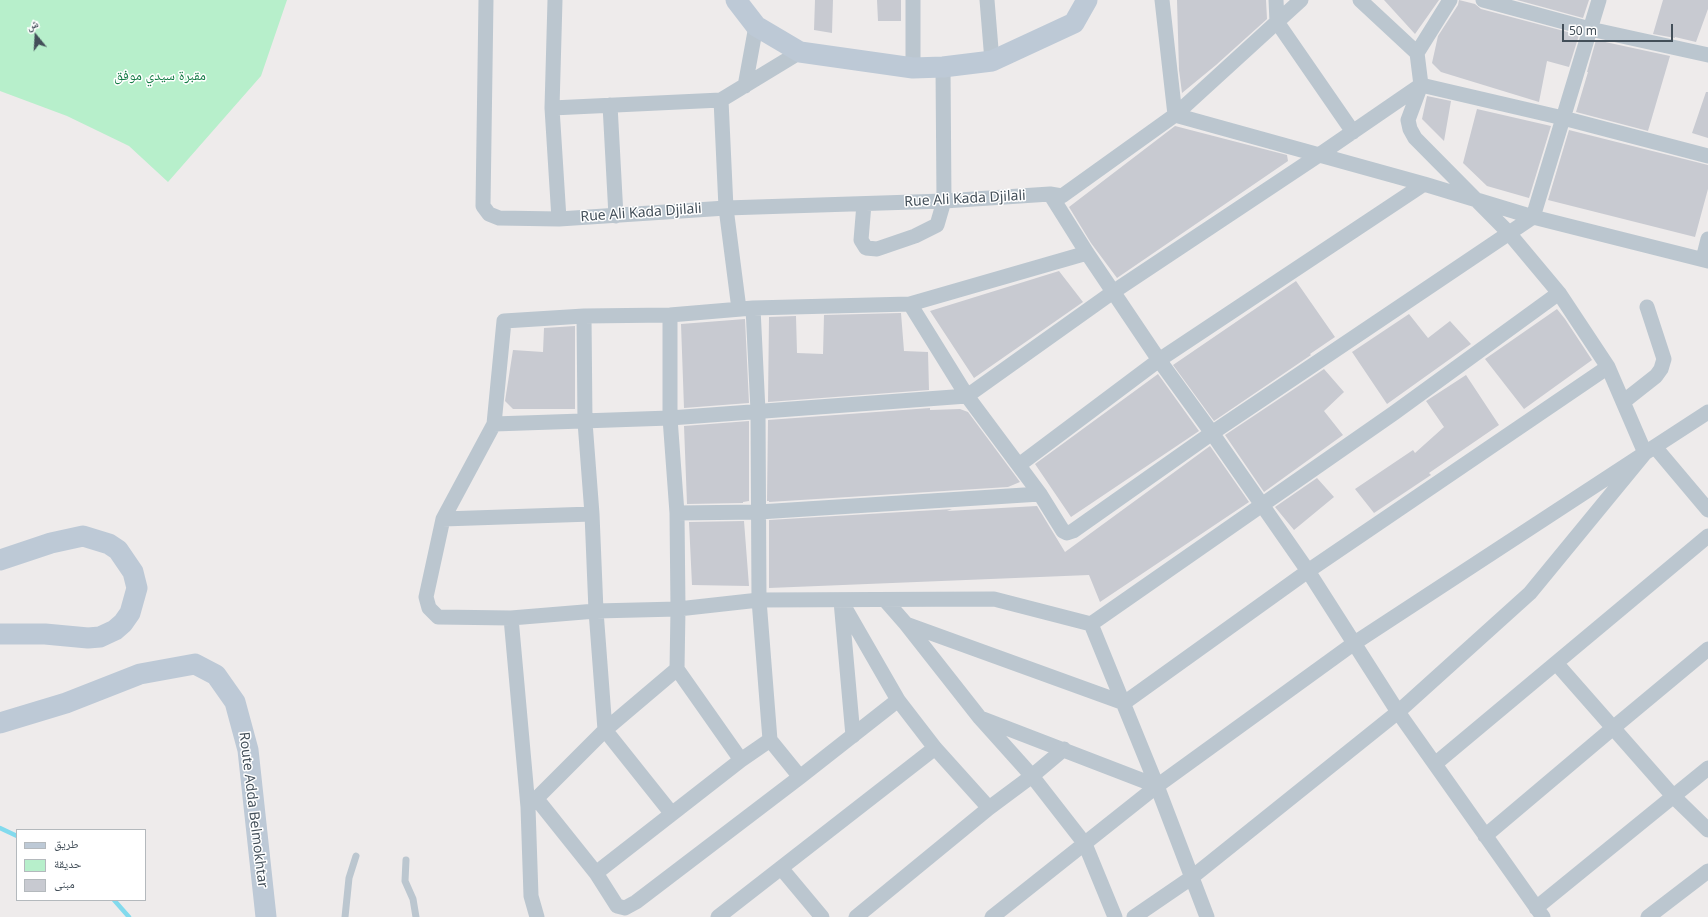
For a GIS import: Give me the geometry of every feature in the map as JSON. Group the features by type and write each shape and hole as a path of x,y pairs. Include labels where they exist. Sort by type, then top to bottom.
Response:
{"main road":[{"path":"736,0 756,26 800,52 913,68 943,67 992,61 1074,23 1087,0"},
{"path":"0,560 51,543 83,536 109,544 118,550 133,572 137,588 130,613 123,623 115,630 100,637 88,638 45,634 0,634"},
{"name":"Route Adda Belmokhtar","path":"0,723 66,703 140,674 195,664 216,675 235,702 248,750 266,917"}],"street":[{"name":"Rue Ali Kada Djilali","path":"486,0 483,206 489,214 499,218 559,219 726,208 944,201 1050,194 1062,196 1175,115 1301,0"},
{"path":"555,0 552,108 559,219"},
{"path":"913,0 913,68"},
{"path":"987,0 992,61"},
{"path":"1162,0 1175,115 1424,184 1532,217 1705,260 1708,238"},
{"path":"1276,0 1277,22 1353,132"},
{"path":"1360,0 1417,53"},
{"path":"1450,0 1417,53 1421,85 1408,120 1410,129 1415,138 1508,232 1559,293 1608,367 1623,402 1650,450 1708,510"},
{"path":"1483,0 1590,29 1708,55"},
{"path":"910,304 967,396 1040,494 1063,531 1067,533 1073,531 1212,433 1532,217 1599,0"},
{"path":"745,86 756,26"},
{"path":"552,108 721,100 800,52"},
{"path":"864,204 861,240 866,248 877,249 914,236 937,225 944,201 943,67"},
{"path":"494,424 670,418 967,396 1113,292 1319,155 1421,85 1563,118 1708,156"},
{"path":"721,100 726,208 746,309 758,412 759,600 770,740 800,777"},
{"path":"610,106 616,216"},
{"path":"1018,465 1159,360 1424,184"},
{"path":"1050,194 1087,253 1159,360 1308,571 1353,644 1398,712 1540,912 1673,796 1708,768"},
{"path":"1087,253 910,304 746,309 670,315 584,316 504,321 494,424 443,519 426,597 429,608 438,617 511,618 596,611 678,609 759,600 994,600 1091,624 1394,413 1559,293"},
{"path":"1623,402 1656,376 1661,369 1664,359 1647,307"},
{"path":"670,315 670,418 677,514 677,669 741,760"},
{"path":"584,316 585,422 592,514 596,611 605,730 672,814"},
{"path":"1124,703 1308,571 1608,367"},
{"path":"992,917 1157,786 1353,644 1708,412"},
{"path":"1134,917 1191,878 1398,712 1530,592 1650,450"},
{"path":"677,514 759,512 1040,494"},
{"path":"443,519 592,514"},
{"path":"1435,764 1708,536"},
{"path":"885,600 906,624 980,718 1032,776 1085,844 1115,917"},
{"path":"841,601 898,700 935,748 989,808"},
{"path":"841,601 853,736"},
{"path":"511,618 532,803 531,896 537,917"},
{"path":"906,624 1124,703"},
{"path":"1091,624 1157,786 1207,917"},
{"path":"1485,836 1708,649"},
{"path":"1556,663 1673,796 1708,830"},
{"path":"532,803 605,730 677,669"},
{"path":"532,803 596,873 617,906 626,908 636,902 800,777 898,700"},
{"path":"980,718 1157,786"},
{"path":"596,873 741,760 770,740"},
{"path":"718,917 935,748"},
{"path":"856,917 989,808 1032,776 1064,749"},
{"path":"781,868 822,917"},
{"path":"1648,917 1708,871"}],"lane":[{"path":"345,917 349,878 356,856"},
{"path":"406,860 405,881 413,899 416,917"}],"green space":[{"name":"مقبرة سيدي موفق","path":"0,0 287,0 261,76 168,182 129,146 67,116 0,91"}],"building":[{"path":"815,0 833,0 832,33 814,30"},
{"path":"877,0 901,0 901,21 878,21"},
{"path":"1177,0 1266,0 1267,19 1216,65 1182,93 1179,70"},
{"path":"1384,0 1439,0 1415,34"},
{"path":"1459,0 1475,4 1481,9 1579,35 1569,67 1547,61 1539,102 1441,72 1432,63 1438,36 1458,5"},
{"path":"1517,0 1589,0 1583,18"},
{"path":"1663,0 1708,0 1708,9 1696,42 1653,34"},
{"path":"1596,40 1670,56 1648,131 1576,112"},
{"path":"1706,92 1708,92 1708,138 1692,133"},
{"path":"1427,96 1451,101 1444,141 1422,119"},
{"path":"1477,109 1551,126 1529,198 1487,186 1463,163"},
{"path":"1175,126 1287,155 1288,161 1117,278 1091,243 1069,207"},
{"path":"1569,130 1708,165 1708,189 1695,237 1548,200"},
{"path":"1059,271 1083,302 974,378 930,311"},
{"path":"1296,281 1335,337 1214,421 1173,365"},
{"path":"1557,309 1592,360 1524,409 1485,359"},
{"path":"901,313 904,351 928,352 929,390 768,402 769,317 796,316 797,353 823,354 824,315"},
{"path":"1409,314 1428,338 1450,321 1471,344 1387,404 1352,352"},
{"path":"745,319 749,403 684,408 681,324"},
{"path":"575,326 575,409 513,409 505,401 513,350 543,352 544,328"},
{"path":"1324,369 1344,392 1324,411 1343,435 1264,492 1225,435"},
{"path":"1158,374 1199,431 1071,517 1035,464"},
{"path":"1466,375 1499,425 1429,473 1431,475 1374,513 1355,489 1413,450 1415,453 1444,427 1426,401"},
{"path":"930,408 930,410 960,409 968,412 1020,482 1008,487 767,501 768,420"},
{"path":"749,421 749,501 743,503 687,504 684,426"},
{"path":"1210,446 1249,502 1100,602 1089,575 769,588 769,520 952,509 947,511 1037,506 1065,552"},
{"path":"1317,478 1334,497 1294,530 1275,507"},
{"path":"744,521 749,586 692,585 689,522"}],"waterway":[{"path":"0,828 16,836"},
{"path":"115,901 129,917"}]}
